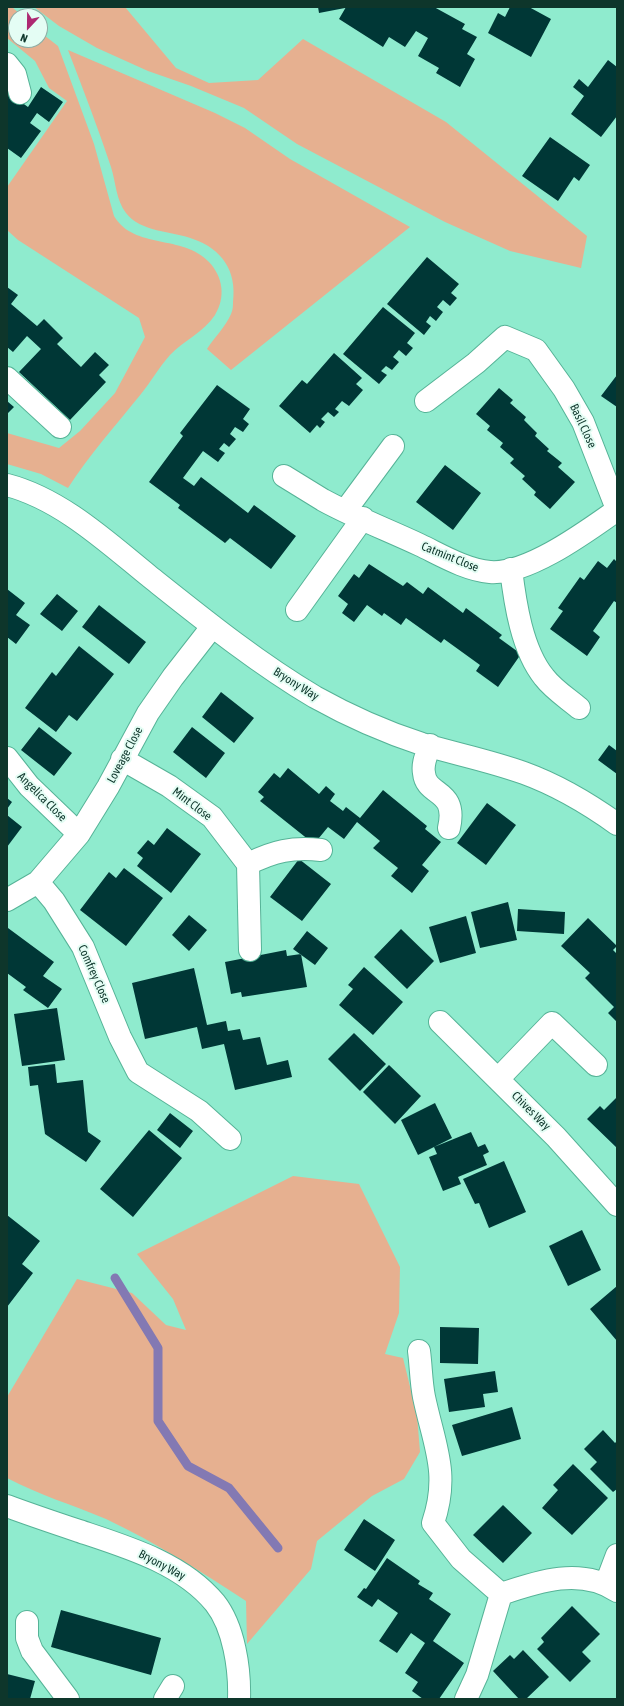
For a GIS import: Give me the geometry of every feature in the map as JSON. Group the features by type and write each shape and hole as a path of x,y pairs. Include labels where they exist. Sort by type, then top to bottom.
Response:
{"street":[{"path":"7,64 15,74 20,93"},
{"name":"Basil Close","path":"426,400 476,363 505,337 536,350 564,389 583,422 617,509"},
{"path":"7,378 60,427"},
{"path":"298,610 393,446"},
{"name":"Catmint Close","path":"284,476 324,500 354,515 470,567 491,572 510,569 561,548 617,509"},
{"name":"Bryony Way","path":"7,485 33,494 78,521 229,640 315,697 368,724 430,745 481,758 526,773 594,807 617,824"},
{"path":"510,569 519,617 535,663 544,677 554,688 579,708"},
{"name":"Loveage Close","path":"7,900 38,882 79,834 108,787 148,714 173,677 212,627"},
{"path":"430,745 424,762 424,774 427,782 449,803 452,814 449,828"},
{"name":"Angelica Close","path":"7,758 29,786 79,834"},
{"name":"Mint Close","path":"122,759 169,786 212,817 248,864"},
{"path":"250,950 248,864 270,853 307,849 321,850"},
{"name":"Comfrey Close","path":"38,882 54,901 83,947 120,1037 138,1072 198,1111 230,1139"},
{"name":"Chives Way","path":"440,1022 556,1137 617,1205"},
{"path":"498,1079 552,1022 596,1065"},
{"path":"419,1351 424,1396 440,1460 442,1486 433,1523 461,1559 501,1594"},
{"name":"Bryony Way","path":"7,1506 126,1547 155,1560 199,1586 216,1604 232,1637 237,1662 239,1699"},
{"path":"501,1594 536,1582 561,1578 584,1578 611,1588 617,1555"},
{"path":"466,1699 477,1675 501,1594"},
{"path":"27,1622 26,1638 32,1651 68,1699"}],"shaded area":[{"path":"7,7 12,7 13,8 8,8 8,39"},
{"path":"34,7 125,7 176,68 209,83 258,80 303,39 446,122 587,236 581,268 510,251 445,222 297,144 244,108 191,86 148,71 97,48 59,26 48,18 48,8"},
{"path":"48,38 58,46 94,144 114,216 123,227 134,234 173,244 198,253 214,268 220,281 222,294 221,301 215,315 205,326 175,350 166,360 145,389 94,452 68,488 41,474 7,464 7,433 59,448 80,431 115,393 145,337 139,318 18,240 7,230 7,187 67,101 49,88 35,61 19,48 48,48"},
{"path":"68,50 215,113 245,128 290,159 410,227 231,370 207,349 226,323 232,311 234,291 230,271 219,255 203,243 185,236 157,230 139,224 126,213 120,203 106,152"},
{"path":"293,1176 359,1184 400,1267 399,1313 385,1354 403,1358 417,1415 420,1452 404,1479 372,1496 317,1541 311,1569 247,1644 246,1601 177,1557 142,1537 106,1519 31,1490 7,1478 7,1397 77,1279 132,1293 166,1325 186,1330 173,1299 137,1254"}],"building":[{"path":"318,7 345,7 345,8 319,13"},
{"path":"346,7 434,7 465,24 462,29 477,37 467,54 475,59 460,87 436,73 439,68 418,56 428,38 416,31 405,47 389,37 383,47 339,19"},
{"path":"510,7 529,7 551,19 531,57 488,33 498,13 505,17"},
{"path":"608,60 617,67 617,116 601,137 571,114 584,96 573,87 579,79 588,87"},
{"path":"41,87 63,102 49,122 37,113 30,123 41,131 21,158 7,148 7,92 28,107"},
{"path":"550,137 590,165 579,181 574,177 558,201 522,176"},
{"path":"427,257 459,284 451,293 457,298 450,306 443,300 437,307 443,312 436,321 430,316 426,322 431,326 424,335 387,304"},
{"path":"7,287 18,295 11,304 37,326 44,319 63,338 57,344 81,367 95,352 109,365 99,375 106,382 70,420 19,372 41,349 27,336 13,352 7,347"},
{"path":"383,307 415,333 407,343 413,348 406,356 399,350 393,357 399,362 392,370 386,366 381,371 387,375 379,384 343,354"},
{"path":"334,353 362,378 356,384 363,390 349,406 342,401 335,409 339,412 334,417 328,412 321,419 325,422 320,428 317,425 310,433 279,406 302,380 307,384"},
{"path":"617,375 617,407 601,396"},
{"path":"217,385 250,409 243,419 249,424 243,432 235,427 230,434 236,439 229,447 224,443 219,449 225,453 218,462 203,451 183,478 194,486 201,477 248,513 254,505 296,536 271,569 230,538 225,543 178,508 180,505 149,482 183,436 180,433"},
{"path":"499,388 513,400 510,403 526,417 524,420 537,433 535,436 549,449 547,451 562,463 558,467 575,482 550,509 534,495 536,492 522,479 525,476 510,463 514,459 500,447 503,443 487,430 490,426 476,414"},
{"path":"7,401 14,407 7,414"},
{"path":"445,465 481,493 453,530 416,502"},
{"path":"614,559 617,562 617,603 614,601 593,631 600,637 587,656 550,629 563,611 558,608 580,577 584,580 598,561 607,568"},
{"path":"369,564 403,586 407,582 423,594 428,587 463,613 466,608 502,635 499,638 521,654 498,687 476,671 480,665 444,639 441,643 406,618 401,625 384,613 382,616 367,605 354,622 342,613 348,604 338,596 354,574 359,578"},
{"path":"7,589 25,603 16,615 30,625 16,644 7,637"},
{"path":"57,594 78,611 62,631 40,614"},
{"path":"99,605 146,642 129,664 82,627"},
{"path":"79,646 114,674 77,721 69,715 56,732 25,708 52,672 56,676"},
{"path":"221,692 254,718 234,743 202,717"},
{"path":"39,727 72,753 54,776 21,750"},
{"path":"192,727 225,753 206,778 173,752"},
{"path":"609,745 617,751 617,774 598,760"},
{"path":"288,768 319,794 326,786 335,794 330,801 343,811 346,807 360,818 383,790 427,826 425,829 441,842 422,865 429,871 412,893 391,876 398,868 373,848 380,841 357,822 344,839 328,827 314,844 260,801 264,797 258,792 274,773 280,778"},
{"path":"7,798 12,802 7,809"},
{"path":"487,803 516,825 486,865 457,843"},
{"path":"7,815 22,827 7,847"},
{"path":"167,828 201,854 171,893 137,866 143,858 137,853 148,840 154,845"},
{"path":"299,859 331,884 302,921 270,897"},
{"path":"124,868 163,898 126,946 80,910 109,872 116,878"},
{"path":"508,902 517,940 480,948 471,912"},
{"path":"518,909 565,912 564,934 517,931"},
{"path":"189,915 207,930 189,951 172,935"},
{"path":"466,916 476,953 440,963 429,927"},
{"path":"588,918 617,946 613,950 617,954 617,1022 608,1013 614,1007 585,978 590,973 561,946"},
{"path":"8,928 54,962 43,976 62,989 48,1008 23,990 26,987 7,973"},
{"path":"401,929 434,961 407,989 374,957"},
{"path":"307,931 328,948 315,965 293,949"},
{"path":"286,950 287,956 301,954 307,987 242,997 241,992 231,994 225,962"},
{"path":"364,967 403,1002 373,1035 339,1005 353,989 348,985"},
{"path":"194,968 207,1025 226,1021 228,1031 240,1029 243,1040 260,1037 267,1065 288,1060 292,1077 235,1090 224,1044 202,1049 197,1027 145,1039 132,983"},
{"path":"57,1008 65,1060 22,1066 14,1014"},
{"path":"354,1033 386,1064 360,1091 328,1059"},
{"path":"55,1064 57,1083 83,1080 88,1132 101,1141 86,1162 45,1134 38,1085 30,1086 28,1067"},
{"path":"389,1065 421,1096 395,1124 363,1092"},
{"path":"617,1097 617,1148 587,1119 600,1106 604,1110"},
{"path":"435,1103 452,1138 418,1155 401,1120"},
{"path":"170,1113 193,1131 180,1148 157,1130"},
{"path":"149,1130 182,1158 133,1217 100,1189"},
{"path":"471,1132 478,1147 485,1144 489,1152 483,1155 487,1165 458,1177 461,1184 443,1191 429,1157 437,1154 434,1147"},
{"path":"504,1161 526,1212 489,1228 479,1203 475,1204 463,1179"},
{"path":"7,1215 40,1241 22,1264 33,1273 7,1307"},
{"path":"582,1230 601,1270 568,1286 549,1246"},
{"path":"617,1286 617,1341 590,1309"},
{"path":"440,1327 479,1328 478,1364 440,1363"},
{"path":"495,1371 498,1392 483,1394 485,1407 449,1412 444,1379"},
{"path":"512,1407 521,1439 462,1456 452,1425"},
{"path":"603,1430 615,1443 617,1441 617,1489 613,1492 590,1469 597,1462 584,1449"},
{"path":"573,1464 608,1498 572,1535 542,1508 558,1490 553,1485"},
{"path":"503,1505 532,1533 503,1563 473,1535"},
{"path":"364,1519 395,1540 375,1571 344,1550"},
{"path":"387,1558 420,1581 418,1584 433,1593 429,1599 451,1614 433,1641 464,1663 439,1699 423,1699 412,1691 418,1682 405,1673 425,1643 411,1633 397,1653 379,1641 398,1613 378,1599 372,1607 357,1597 364,1588 366,1589"},
{"path":"572,1606 600,1634 582,1652 591,1661 570,1682 537,1649 544,1642 541,1638"},
{"path":"61,1610 161,1638 151,1675 51,1647"},
{"path":"523,1650 549,1677 526,1699 519,1699 493,1671 510,1655 514,1659"},
{"path":"7,1674 35,1681 30,1699 7,1699"}],"waterway":[{"path":"115,1278 158,1348 158,1421 188,1466 229,1488 278,1548"}]}
